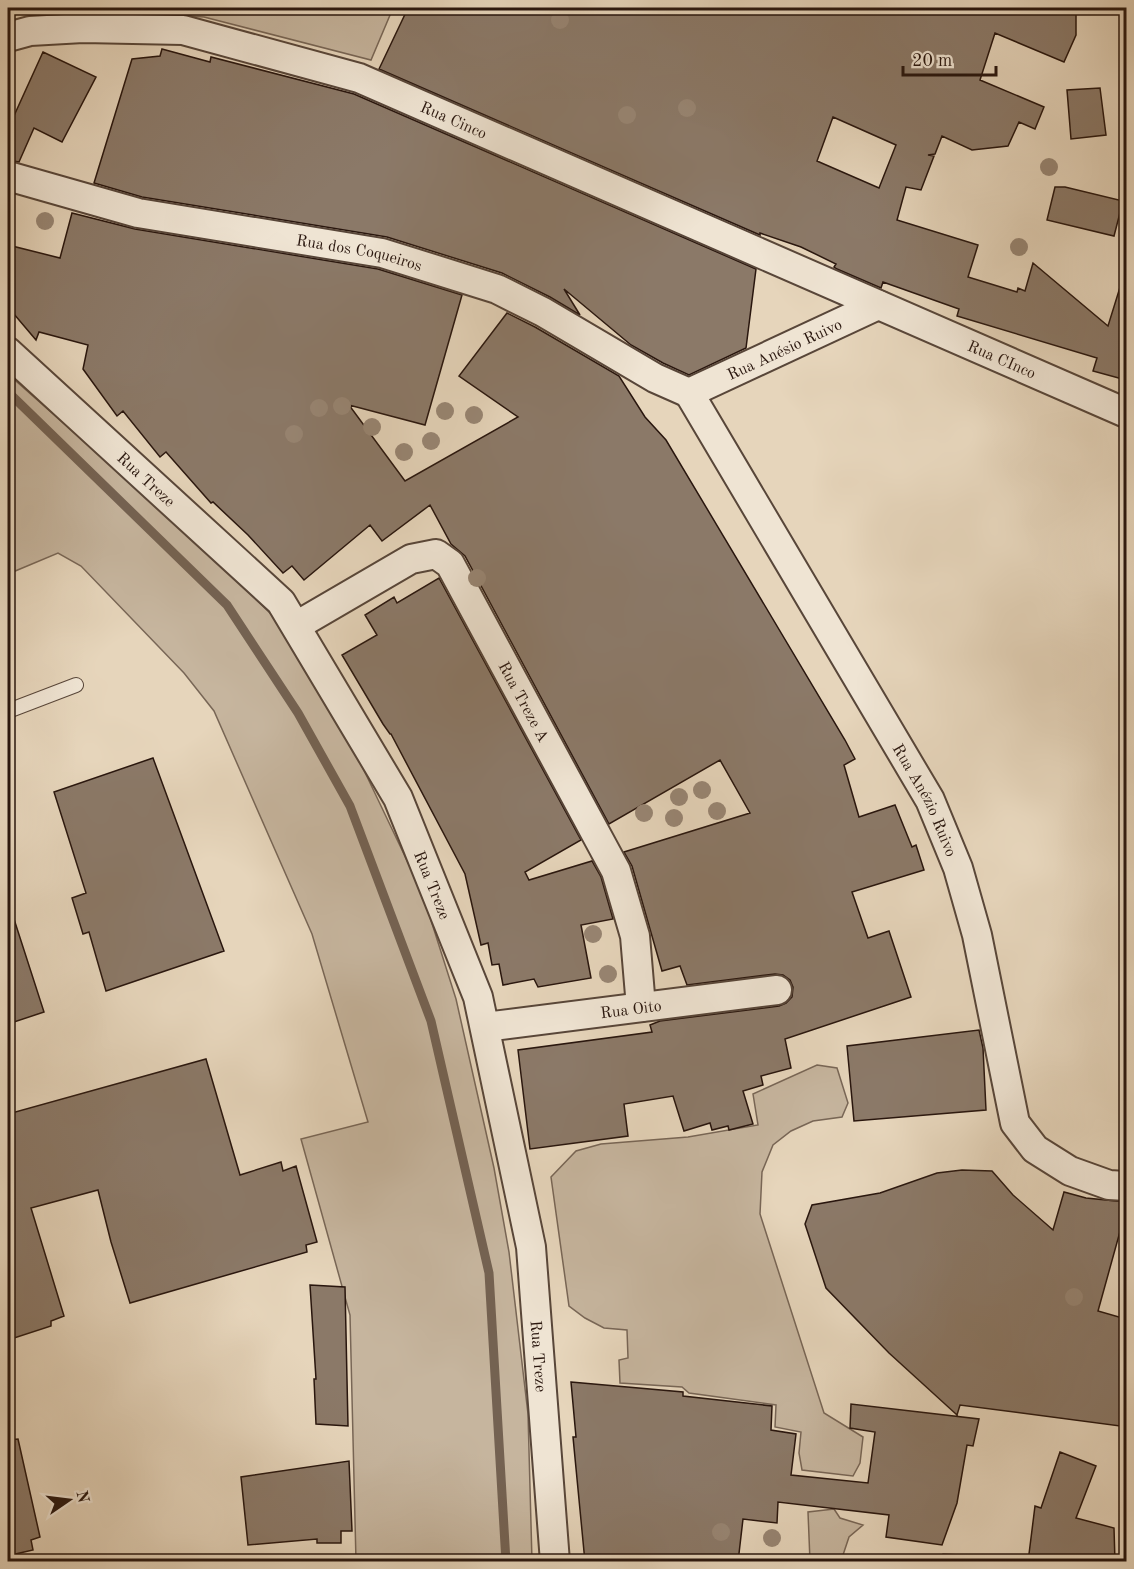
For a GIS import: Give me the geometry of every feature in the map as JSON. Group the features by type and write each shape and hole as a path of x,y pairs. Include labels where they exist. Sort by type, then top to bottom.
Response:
{"street":[{"name":"Rua Cinco","path":"8,37 30,32 83,28 183,30 359,78 878,304"},
{"name":"Rua dos Coqueiros","path":"8,176 138,213 382,253 497,289 562,323 655,378 689,393"},
{"name":"Rua Anésio Ruivo","path":"689,393 878,304"},
{"name":"Rua CInco","path":"878,304 1126,413"},
{"name":"Rua Treze","path":"8,352 282,602 398,798 478,997 531,1247 555,1562"},
{"name":"Rua Anézio Ruivo","path":"689,393 930,800 958,868 977,935 1015,1123 1035,1149 1070,1171 1109,1185 1126,1186"},
{"name":"Rua Treze A","path":"296,626 411,559 436,554 450,564 616,871 635,936 641,1007"},
{"name":"Rua Oito","path":"485,1027 777,990"}],"lane":[{"path":"8,711 76,685"}],"shaded area":[{"path":"57,8 393,8 371,60 204,17"},
{"path":"8,374 201,545 272,615 361,764 422,892 456,999 494,1168 509,1252 528,1414 532,1561 356,1561 350,1315 301,1139 368,1122 312,934 214,711 184,673 81,566 58,553 8,574"},
{"path":"817,1065 837,1068 848,1103 842,1117 813,1121 791,1131 773,1145 762,1172 760,1214 824,1413 863,1437 860,1463 853,1476 802,1470 799,1453 801,1432 775,1427 776,1405 689,1393 682,1387 620,1383 619,1360 628,1358 627,1330 604,1328 569,1306 551,1177 576,1151 601,1144 688,1137 758,1125 753,1094"},
{"path":"834,1509 840,1518 863,1525 849,1537 843,1561 810,1561 808,1512"},
{"path":"943,1554 975,1556 1019,1561 939,1561"}],"building":[{"path":"408,8 1076,8 1076,35 1064,62 995,33 980,80 1044,107 1035,129 1019,122 1008,146 972,150 942,136 935,154 928,155 934,156 921,190 906,187 897,220 978,245 968,277 1017,292 1018,288 1025,291 1033,263 1108,326 1121,284 1126,285 1126,380 1093,371 1097,358 957,316 959,309 883,282 881,288 837,269 834,267 836,264 801,247 760,233 760,235 379,69","holes":["833,117 896,145 879,188 817,161"]},
{"path":"162,49 210,62 211,57 354,94 756,269 746,348 689,375 631,345 564,289 580,315 502,273 387,237 142,197 94,183 132,59 160,56"},
{"path":"43,52 96,77 62,142 34,128 19,162 8,160 8,129"},
{"path":"1100,88 1106,135 1071,139 1067,90"},
{"path":"1055,187 1065,187 1123,201 1114,236 1047,220"},
{"path":"72,213 135,229 378,269 462,295 425,425 349,405 405,481 518,417 459,376 507,313 619,376 645,417 666,440 845,740 855,759 844,765 859,817 895,805 912,847 916,845 924,870 852,892 868,938 889,931 911,997 785,1039 791,1068 761,1076 763,1085 743,1091 753,1124 729,1130 728,1126 712,1130 710,1123 684,1131 673,1096 624,1104 628,1136 530,1149 518,1050 652,1032 650,1025 660,1021 779,1006 792,997 793,987 790,980 783,975 775,974 687,985 680,966 662,971 632,866 624,852 750,813 720,760 609,824 465,556 451,544 430,505 382,541 370,525 304,580 292,566 283,573 248,535 213,502 211,503 166,452 160,457 123,411 117,416 83,369 88,345 39,332 36,340 8,307 8,264 12,246 60,258"},
{"path":"439,578 581,840 525,872 529,880 592,861 601,877 613,919 581,925 591,978 538,987 534,979 503,985 499,964 492,965 488,943 481,945 465,874 391,734 342,655 377,635 365,615 394,597 397,603"},
{"path":"153,758 224,951 106,991 89,932 83,934 72,898 86,893 54,792"},
{"path":"13,916 44,1012 8,1024 8,917"},
{"path":"979,1030 983,1048 986,1110 854,1121 847,1046"},
{"path":"206,1059 240,1175 281,1162 283,1171 296,1166 317,1242 306,1245 307,1252 130,1303 98,1190 31,1208 64,1316 51,1321 51,1326 8,1340 8,1114"},
{"path":"962,1170 992,1171 1013,1195 1053,1230 1064,1192 1086,1198 1126,1202 1126,1210 1098,1311 1126,1319 1126,1399 1120,1426 960,1405 957,1415 889,1353 826,1288 805,1224 812,1205 880,1193 937,1173"},
{"path":"310,1285 345,1287 348,1426 316,1424 314,1379 316,1379"},
{"path":"571,1382 683,1392 683,1396 772,1406 771,1430 796,1434 791,1475 868,1483 875,1432 850,1428 851,1404 979,1419 973,1446 967,1445 957,1503 942,1545 886,1537 889,1515 778,1502 777,1523 743,1519 738,1562 585,1562 573,1437 576,1437"},
{"path":"18,1439 40,1537 31,1540 33,1550 11,1555 8,1547 8,1440"},
{"path":"1060,1452 1096,1466 1076,1518 1114,1528 1115,1562 1028,1562 1035,1506 1041,1508"},
{"path":"349,1461 352,1531 341,1531 341,1543 317,1543 317,1539 248,1545 241,1477"}],"waterway":[{"path":"8,392 227,605 298,713 350,806 431,1021 489,1273 506,1562"}]}
